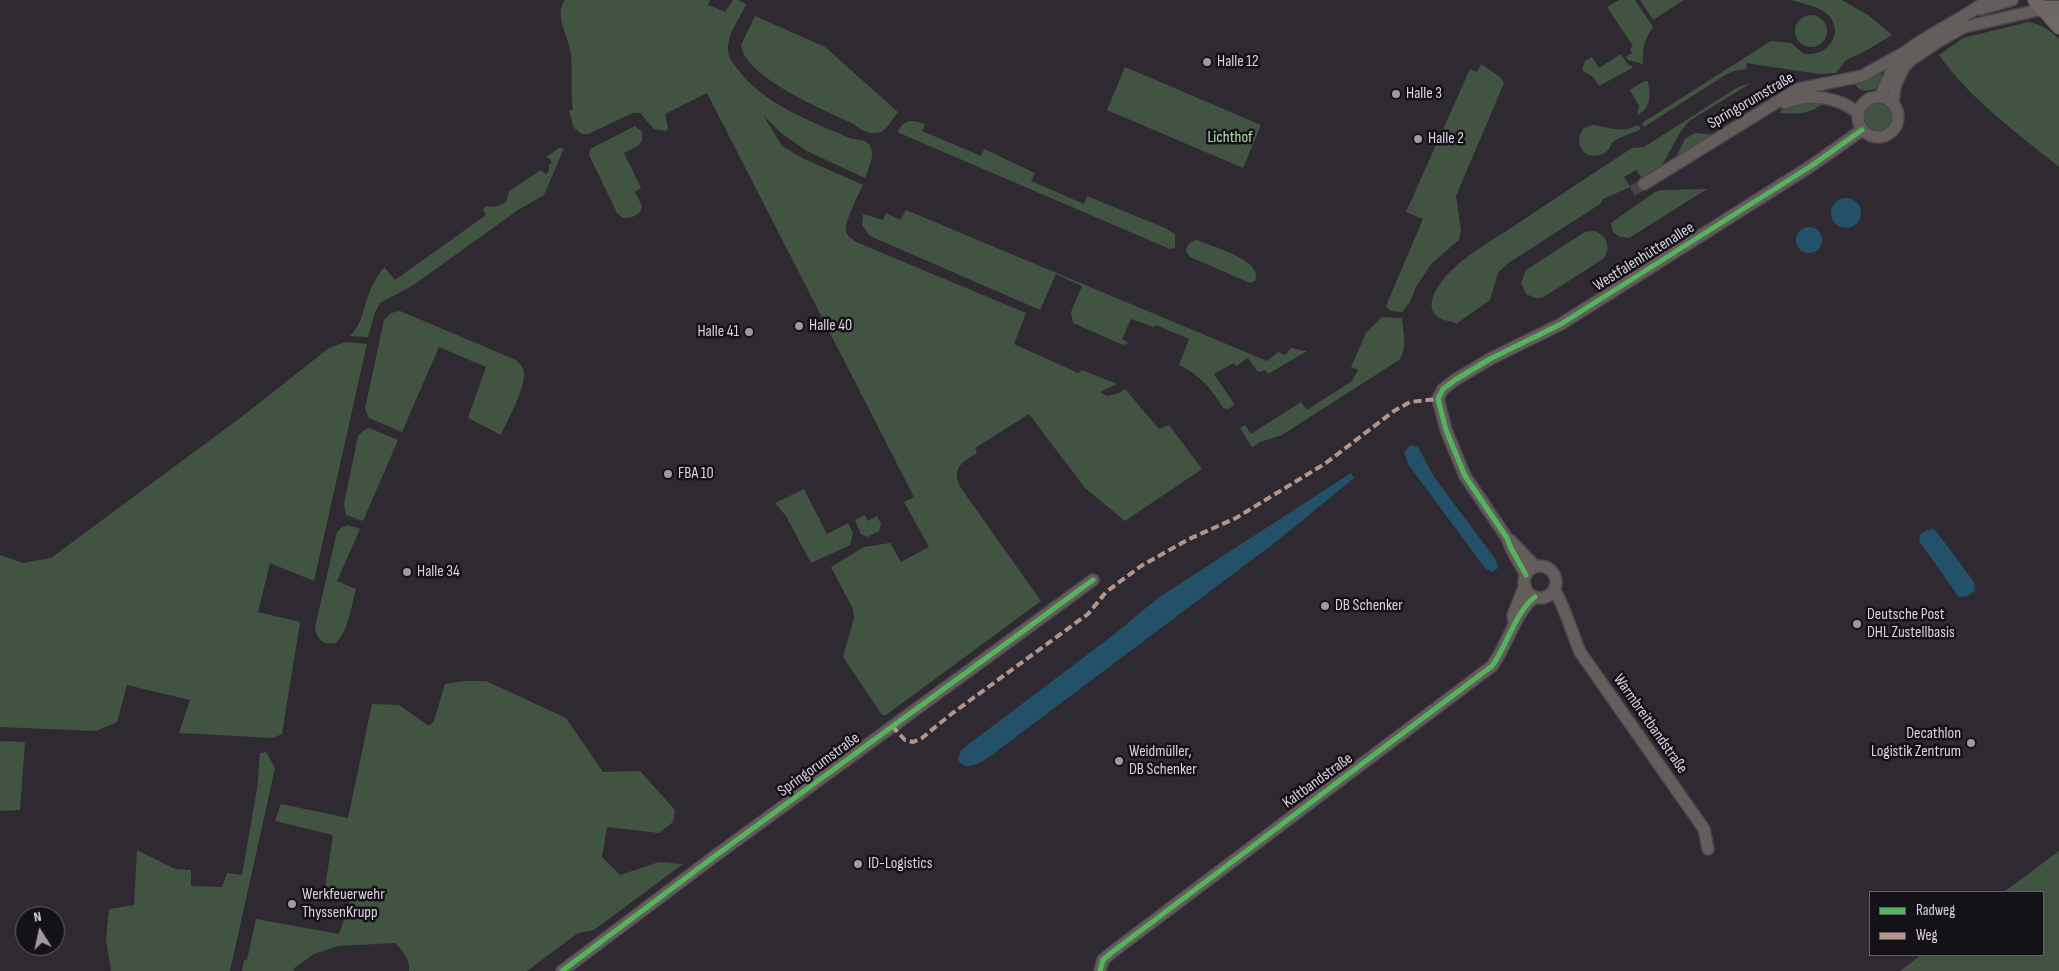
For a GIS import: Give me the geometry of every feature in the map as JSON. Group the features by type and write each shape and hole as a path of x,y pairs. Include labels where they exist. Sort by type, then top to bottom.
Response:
{"main road":[{"path":"2046,6 2059,27"}],"street":[{"path":"1880,97 1893,69 1908,51 1988,0"},
{"path":"1975,10 2012,0"},
{"path":"1893,104 1880,97 1872,97 1864,102 1858,113 1858,122 1862,130 1868,135 1876,137 1884,136 1891,132 1896,125 1898,116 1893,104 1895,86 1904,67 1939,41 1964,27 2046,6"},
{"name":"Springorumstraße","path":"1858,113 1849,106 1837,101 1815,97 1799,98 1783,104 1646,187 1798,89 1862,76 1908,51"},
{"name":"Westfalenhüttenallee","path":"1507,538 1465,476 1446,430 1438,399 1443,389 1490,359 1561,324 1811,166 1862,130"},
{"path":"1507,538 1516,544 1536,567 1545,567 1554,574 1556,584 1545,594 1528,592 1526,580 1507,538"},
{"path":"1526,580 1536,567"},
{"name":"Springorumstraße","path":"562,971 715,856 1093,580"},
{"name":"Kaltbandstraße","path":"1514,624 1513,615 1526,580"},
{"name":"Kaltbandstraße","path":"1100,971 1103,960 1111,953 1492,666 1501,654 1514,624 1524,608 1545,594"},
{"name":"Warmbreitbandstraße","path":"1545,594 1566,617 1580,652 1704,829 1708,848"}],"green space":[{"path":"565,0 710,0 708,5 725,12 733,0 746,4 730,38 728,50 732,61 747,80 774,102 804,118 852,139 861,140 871,147 872,158 865,178 807,151 781,133 763,115 782,146 804,159 863,185 846,226 847,234 856,242 1026,313 1014,344 1078,373 1082,370 1117,384 1100,392 1107,396 1119,393 1125,389 1159,429 1169,425 1202,469 1125,521 1085,488 1029,414 975,448 977,453 962,463 957,471 961,488 1041,601 886,715 882,715 843,657 854,618 853,609 831,567 864,547 890,543 901,562 929,547 904,502 914,497 707,93 665,114 668,129 666,131 654,129 640,113 633,113 588,134 582,134 574,128 569,111 573,109 571,56 561,20 562,6"},
{"path":"1619,0 1635,0 1653,27 1644,44 1643,64 1628,60 1626,57 1632,53 1630,49 1633,46 1607,7"},
{"path":"1640,0 1684,0 1653,20"},
{"path":"1791,0 1842,0 1868,15 1892,35 1846,60 1836,73 1819,74 1746,63 1747,69 1727,74 1644,127 1642,123 1771,41 1791,43 1804,54 1824,50 1830,44 1835,34 1831,19 1827,13"},
{"path":"1811,15 1822,20 1827,31 1822,42 1811,47 1800,42 1795,31 1800,20"},
{"path":"755,16 825,47 898,112 888,126 877,133 865,131 788,92 756,69 746,57 741,45"},
{"path":"2028,22 2045,28 2059,39 2059,167 1980,101 1951,71 1939,55 1963,38"},
{"path":"1621,54 1632,68 1599,86 1593,77 1582,70 1585,61 1592,57 1599,68"},
{"path":"1481,64 1500,77 1504,83 1456,196 1461,230 1459,240 1431,264 1416,287 1410,302 1402,312 1391,311 1386,306 1423,219 1406,212 1470,69 1477,72"},
{"name":"Lichthof","path":"1125,67 1261,125 1243,168 1107,110"},
{"path":"1878,70 1884,78 1876,89 1864,91 1854,83"},
{"path":"1644,81 1648,81 1649,101 1645,109 1637,115 1639,106 1630,90"},
{"path":"1751,83 1689,121 1681,131 1661,167 1644,181 1636,170 1624,177 1630,187 1603,199 1600,204 1507,264 1498,273 1490,300 1456,324 1444,320 1433,311 1433,298 1440,283 1469,255 1632,148 1644,147 1738,87"},
{"path":"1796,101 1824,102 1809,111 1780,113 1781,110"},
{"path":"1878,101 1889,105 1893,116 1889,127 1878,131 1867,127 1863,116 1867,105"},
{"path":"908,121 925,124 922,131 981,156 984,149 1035,173 1031,181 1084,204 1087,196 1165,228 1175,234 1175,248 1170,249 897,132"},
{"path":"1593,125 1626,129 1638,125 1641,129 1612,142 1606,152 1593,156 1582,150 1579,141 1580,134 1584,128"},
{"path":"635,126 642,132 642,141 638,146 624,153 641,188 635,192 642,206 635,216 623,218 617,213 589,155 590,149"},
{"path":"1695,133 1715,135 1675,159 1685,139"},
{"path":"559,148 564,148 544,195 518,210 412,286 380,303 375,312 368,337 350,336 360,321 371,288 384,267 395,280 486,215 483,210 486,206 499,206 506,202 509,191 541,170 545,174 549,172 549,165 552,162 546,157"},
{"path":"1707,189 1629,238 1620,237 1613,232 1611,223 1655,192 1661,190"},
{"path":"906,210 1267,361 1278,352 1285,355 1291,348 1307,351 1268,374 1265,370 1258,372 1248,358 1236,366 1234,363 1214,374 1235,405 1228,409 1223,408 1204,383 1193,373 1179,365 1189,339 1156,325 1154,327 1131,319 1122,339 1129,343 1123,345 1073,323 1071,312 1082,286 1056,274 1040,310 870,236 862,225 863,214 883,220 886,213 900,220"},
{"path":"1594,231 1607,242 1607,251 1603,259 1542,298 1535,298 1526,294 1521,283 1526,270 1585,232"},
{"path":"1197,240 1224,250 1245,261 1256,274 1255,281 1250,283 1190,257 1186,251 1187,247"},
{"path":"400,311 516,360 523,370 524,381 501,435 468,418 486,367 439,347 402,432 369,418 365,409 384,320 391,313"},
{"path":"1382,317 1402,318 1404,345 1399,360 1282,435 1260,442 1253,447 1251,446 1240,428 1245,425 1251,434 1301,402 1307,410 1352,381 1358,370 1351,367 1366,333"},
{"path":"345,342 367,344 314,581 270,563 258,612 300,622 282,734 273,738 179,733 190,700 127,685 117,722 96,731 0,727 0,555 23,563 51,558 244,415 329,348"},
{"path":"369,428 398,440 363,521 346,515 344,504 358,436"},
{"path":"804,489 827,534 848,523 853,533 850,545 811,563 786,516 775,503"},
{"path":"865,515 868,521 877,516 881,524 879,531 867,537 861,534 855,520"},
{"path":"348,525 360,529 337,581 356,589 344,631 336,643 328,643 321,641 315,627 337,532"},
{"path":"463,681 486,681 566,718 603,772 640,771 675,810 673,822 659,833 607,827 602,857 620,875 659,862 683,864 594,930 578,933 527,971 409,971 407,959 395,943 338,946 314,954 293,969 294,971 242,971 244,960 247,960 256,919 339,934 353,893 325,888 333,835 275,821 281,804 348,818 372,704 399,705 429,726 434,721 445,684"},
{"path":"0,741 25,742 20,810 0,811"},
{"path":"266,752 275,768 230,971 111,971 106,939 109,909 134,905 137,850 175,869 191,870 191,886 222,887 227,873 242,875 257,789 260,753"},
{"path":"2059,851 2059,971 1900,971 1920,956 2044,956 2044,891 2005,891"}],"water":[{"path":"1846,198 1857,202 1861,213 1857,224 1846,228 1835,224 1831,213 1835,202"},
{"path":"1809,227 1818,231 1822,240 1818,249 1809,253 1800,249 1796,240 1800,231"},
{"path":"1410,445 1418,447 1434,477 1496,560 1498,568 1492,572 1485,568 1408,464 1404,452"},
{"path":"1351,473 1354,478 1277,541 994,753 981,762 968,766 962,764 958,759 961,750 1112,636 1158,598"},
{"path":"1933,529 1974,582 1975,591 1967,596 1959,597 1919,541 1920,534"}],"tunnel":[{"path":"1632,191 1644,184"}],"marked path":[{"path":"892,726 905,740 913,742 922,738 950,715 1088,614 1106,592 1141,566 1189,539 1236,518 1326,463 1394,411 1410,402 1438,399"}],"cycle path":[{"path":"1526,575 1507,538 1465,476 1446,430 1438,399 1443,389 1490,359 1561,324 1811,166 1862,130"},
{"path":"562,971 715,856 1093,580"},
{"path":"1100,971 1103,960 1111,953 1492,666 1522,611 1535,597"}],"place":[{"name":"Halle 12","path":"1207,62"},
{"name":"Halle 3","path":"1396,94"},
{"name":"Halle 2","path":"1418,139"},
{"name":"Halle 40","path":"799,326"},
{"name":"Halle 41","path":"749,332"},
{"name":"FBA 10","path":"668,474"},
{"name":"Halle 34","path":"407,572"},
{"name":"DB Schenker","path":"1325,606"},
{"name":"Deutsche Post DHL Zustellbasis","path":"1857,624"},
{"name":"Decathlon Logistik Zentrum","path":"1971,743"},
{"name":"Weidmüller, DB Schenker","path":"1119,761"},
{"name":"ID-Logistics","path":"858,864"},
{"name":"Werkfeuerwehr ThyssenKrupp","path":"292,904"}]}
